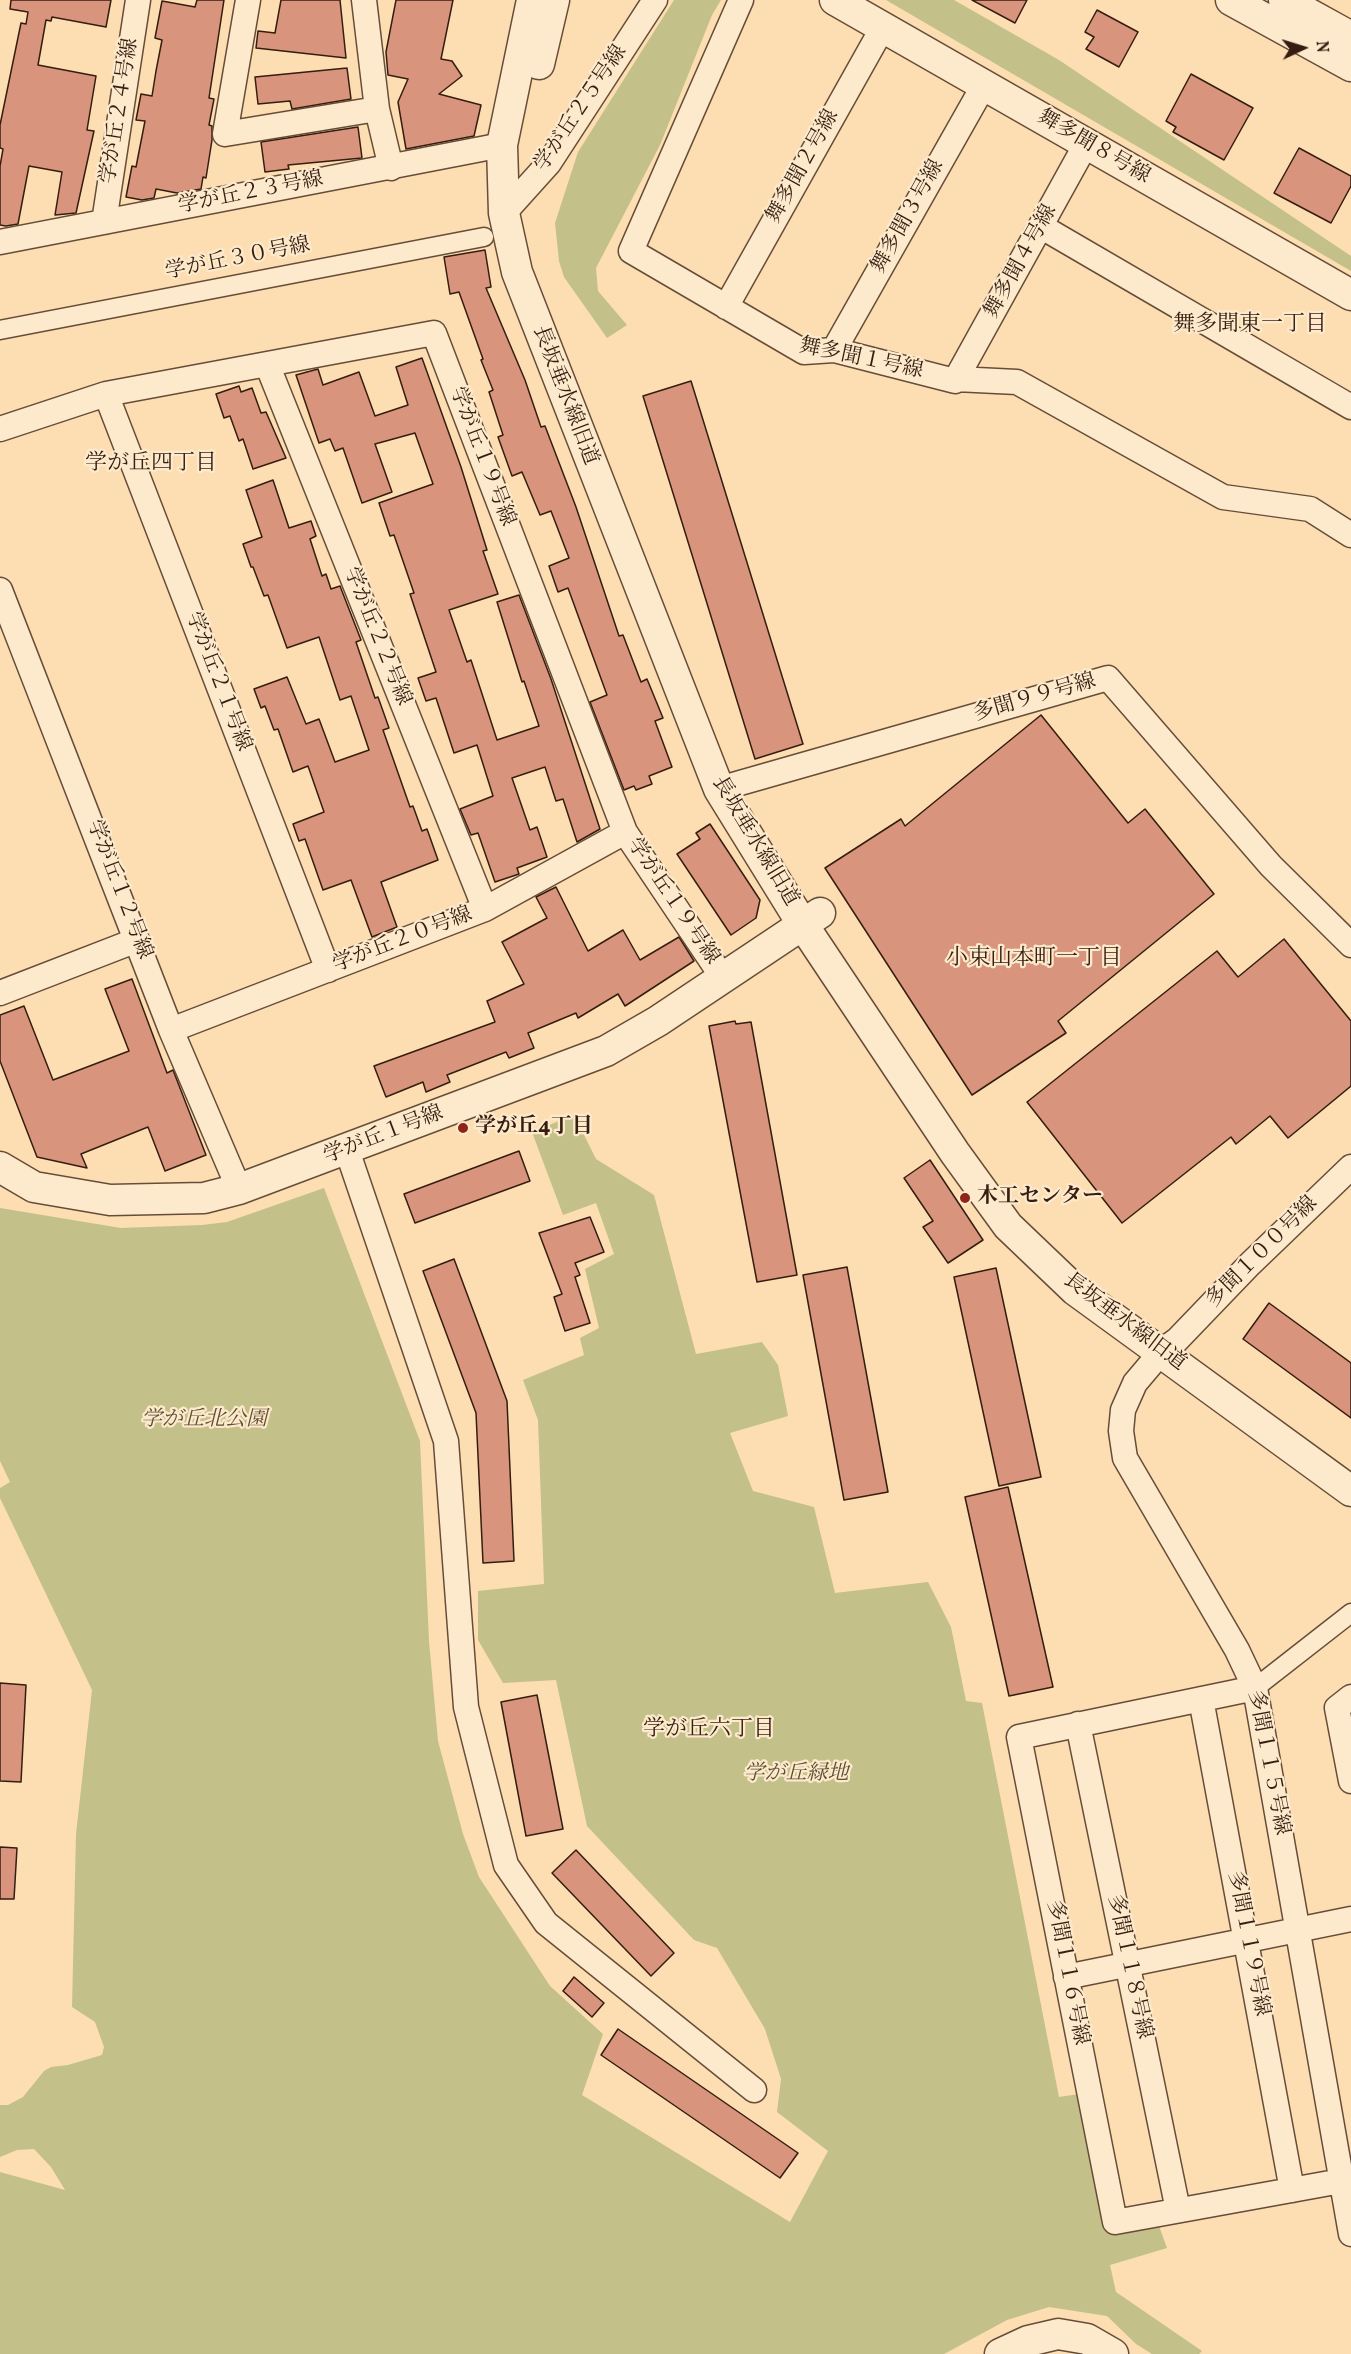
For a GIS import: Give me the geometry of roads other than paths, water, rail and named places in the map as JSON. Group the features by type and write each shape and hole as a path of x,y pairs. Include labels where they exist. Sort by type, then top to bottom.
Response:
{"street":[{"name":"学が丘２４号線","path":"104,222 138,0"},
{"path":"248,0 225,134 377,109"},
{"path":"364,0 377,109 391,168"},
{"name":"長坂垂水線旧道","path":"532,0 502,145 514,203 524,219 541,283 724,752 730,786 955,1153 1008,1226 1075,1290 1169,1346 1351,1467"},
{"name":"長坂垂水線旧道","path":"514,203 525,120 554,0"},
{"name":"学が丘２５号線","path":"514,203 549,163 654,0"},
{"name":"舞多聞１号線","path":"741,0 631,251 804,352 834,350 955,381 956,379 1017,381 1223,497 1310,509 1351,534"},
{"name":"舞多聞８号線","path":"835,0 1351,295"},
{"path":"1231,0 1351,66"},
{"path":"1284,0 1351,37"},
{"name":"舞多聞２号線","path":"726,307 883,27"},
{"name":"舞多聞３号線","path":"834,350 984,85"},
{"name":"舞多聞４号線","path":"956,379 1086,144"},
{"name":"学が丘２３号線","path":"0,242 502,145"},
{"path":"1042,227 1351,406"},
{"name":"学が丘３０号線","path":"0,330 484,237"},
{"name":"学が丘１９号線","path":"0,429 106,394 434,333 625,832 723,978"},
{"name":"学が丘２２号線","path":"267,364 485,909"},
{"name":"学が丘２１号線","path":"106,394 328,970"},
{"name":"学が丘１２号線","path":"0,590 171,1030 239,1189"},
{"name":"多聞９９号線","path":"730,786 1108,678 1271,866 1351,945"},
{"name":"学が丘２０号線","path":"171,1030 485,909 625,832"},
{"name":"学が丘１号線","path":"0,1167 34,1186 110,1200 204,1198 239,1189 606,1051 812,919"},
{"path":"0,993 137,940"},
{"path":"347,1150 446,1441 466,1707 506,1865 546,1923 754,2090"},
{"name":"多聞１００号線","path":"1169,1346 1351,1167"},
{"name":"長坂垂水線旧道","path":"1169,1346 1351,1491"},
{"name":"多聞１１５号線","path":"1169,1346 1135,1383 1123,1410 1121,1431 1125,1458 1237,1650 1255,1688 1351,2234"},
{"path":"1255,1688 1351,1613"},
{"name":"多聞１１６号線","path":"1255,1688 1018,1737 1115,2222 1341,2181"},
{"path":"1351,1697 1337,1708 1351,1781"},
{"name":"多聞１１９号線","path":"1201,1699 1292,2190"},
{"name":"多聞１１８号線","path":"1078,1724 1178,2210"},
{"path":"1066,1977 1351,1919"},
{"path":"1000,2354 1028,2341 1058,2334 1087,2339 1113,2354"}],"place":[{"name":"学が丘4丁目","path":"463,1128"},
{"name":"木工センター","path":"965,1198"}],"district":[{"name":"舞多聞東一丁目","path":"1250,326"},
{"name":"学が丘四丁目","path":"151,465"},
{"name":"小束山本町一丁目","path":"1034,960"},
{"name":"学が丘六丁目","path":"709,1731"}],"park label":[{"name":"学が丘北公園","path":"204,1421"},
{"name":"学が丘緑地","path":"796,1775"}]}
